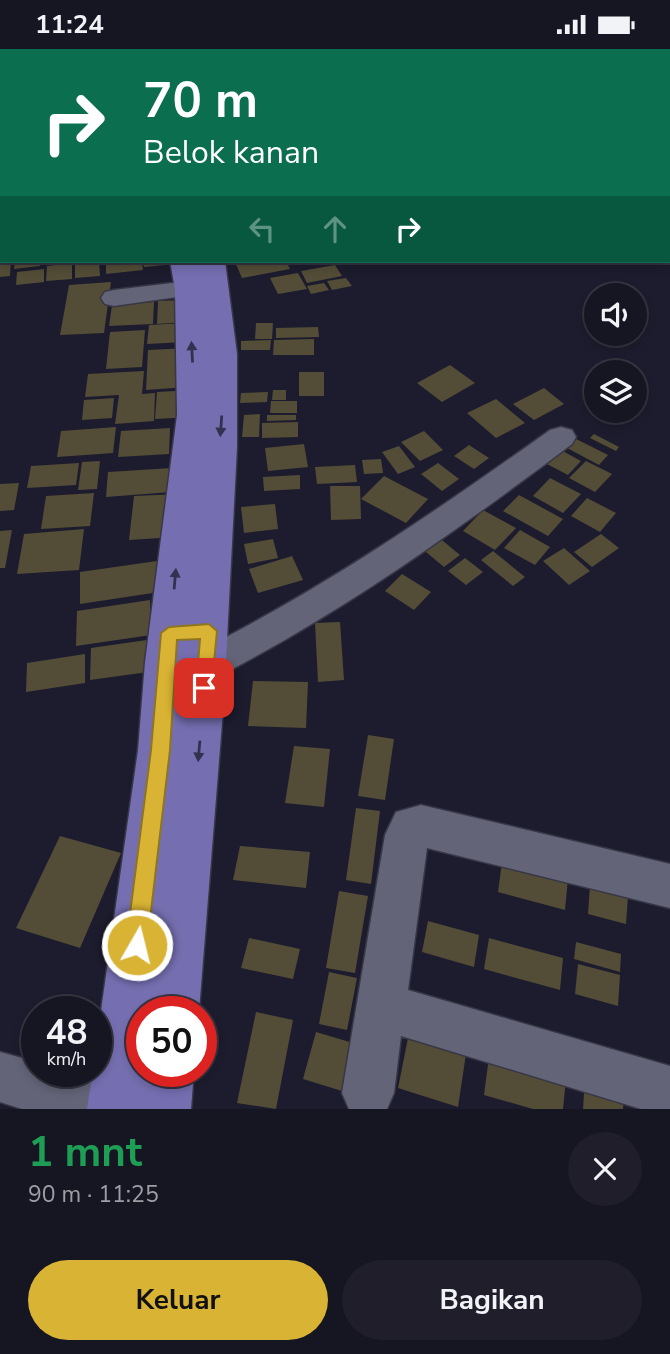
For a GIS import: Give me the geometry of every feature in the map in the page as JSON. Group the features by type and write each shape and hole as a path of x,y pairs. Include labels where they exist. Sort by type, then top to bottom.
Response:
{"main road":[{"path":"173,996 195,643 195,270"},
{"path":"116,1109 158,775 195,643"},
{"path":"162,1109 164,1087"}],"street":[{"path":"114,298 195,270"},
{"path":"195,643 276,631 351,586 561,437"},
{"path":"368,1093 407,835 411,827 421,826 670,886"},
{"path":"382,1006 670,1092"},
{"path":"0,1077 109,1109"}],"building":[{"path":"0,263 11,263 10,276 0,277"},
{"path":"15,263 40,263 40,266 14,269"},
{"path":"72,263 72,279 46,281 47,266"},
{"path":"75,263 99,263 100,276 75,278"},
{"path":"106,263 142,263 143,270 106,274"},
{"path":"143,263 186,263 144,267"},
{"path":"235,263 287,263 290,269 242,278"},
{"path":"335,265 342,276 307,283 301,271"},
{"path":"44,269 44,282 16,285 17,272"},
{"path":"298,273 307,289 278,294 270,278"},
{"path":"346,278 352,286 332,290 327,281"},
{"path":"111,282 104,333 60,335 69,285"},
{"path":"324,283 329,290 311,294 307,286"},
{"path":"186,300 186,322 157,324 158,301"},
{"path":"154,302 153,324 109,326 112,305"},
{"path":"185,323 185,342 147,344 149,325"},
{"path":"256,323 273,323 272,339 255,339"},
{"path":"318,327 319,337 276,338 276,328"},
{"path":"145,330 142,367 106,369 110,332"},
{"path":"314,339 314,355 273,355 274,340"},
{"path":"271,340 270,350 241,350 241,341"},
{"path":"189,348 188,387 146,390 148,350"},
{"path":"450,365 475,383 442,402 417,383"},
{"path":"144,371 142,394 155,393 154,421 115,424 119,395 85,397 88,374"},
{"path":"299,372 324,372 324,396 299,396"},
{"path":"544,388 564,404 534,420 513,404"},
{"path":"193,390 192,417 155,419 157,392"},
{"path":"273,390 286,390 286,400 272,400"},
{"path":"268,392 267,402 240,403 241,393"},
{"path":"114,398 112,418 82,420 84,400"},
{"path":"496,399 525,423 496,438 467,413"},
{"path":"271,401 297,401 297,413 270,413"},
{"path":"260,414 259,437 242,437 244,415"},
{"path":"267,415 296,415 296,420 267,421"},
{"path":"298,422 298,437 262,438 262,423"},
{"path":"116,427 113,453 57,457 61,431"},
{"path":"170,428 169,454 118,457 121,431"},
{"path":"424,431 443,450 420,461 401,442"},
{"path":"594,434 619,447 616,451 590,438"},
{"path":"576,439 608,455 599,465 567,448"},
{"path":"304,444 308,467 268,471 265,448"},
{"path":"469,445 489,458 474,469 454,456"},
{"path":"399,446 415,467 398,474 382,452"},
{"path":"559,449 581,461 568,475 545,463"},
{"path":"381,459 383,473 364,474 362,460"},
{"path":"100,461 97,489 78,490 82,462"},
{"path":"586,461 612,474 595,492 569,478"},
{"path":"79,463 76,485 27,488 31,466"},
{"path":"438,463 459,479 442,491 421,474"},
{"path":"355,465 357,482 317,484 315,467"},
{"path":"172,468 171,492 106,497 108,472"},
{"path":"300,475 300,489 264,491 263,477"},
{"path":"384,476 428,499 406,523 361,499"},
{"path":"550,478 581,494 563,513 533,496"},
{"path":"19,483 14,510 0,511 0,484"},
{"path":"330,486 360,486 361,519 331,520"},
{"path":"94,493 90,526 41,529 46,496"},
{"path":"179,494 176,537 129,540 134,496"},
{"path":"519,495 563,519 548,536 503,511"},
{"path":"587,498 616,513 600,532 571,516"},
{"path":"275,504 278,529 244,533 241,507"},
{"path":"483,510 516,528 495,550 463,531"},
{"path":"84,529 79,570 17,574 24,534"},
{"path":"12,530 5,568 0,568 0,531"},
{"path":"520,530 550,547 535,565 504,548"},
{"path":"601,534 619,548 592,567 574,552"},
{"path":"437,536 460,555 444,567 420,547"},
{"path":"273,539 278,558 248,564 244,544"},
{"path":"564,548 590,571 569,585 543,561"},
{"path":"493,551 525,577 513,586 481,560"},
{"path":"292,556 303,580 258,593 249,569"},
{"path":"465,558 483,572 466,585 448,571"},
{"path":"164,560 166,591 80,604 80,572"},
{"path":"402,574 431,592 414,610 385,591"},
{"path":"150,600 151,635 76,646 77,611"},
{"path":"340,622 344,680 318,682 315,623"},
{"path":"147,640 148,672 90,680 91,648"},
{"path":"85,654 85,683 26,692 27,663"},
{"path":"253,681 308,682 306,728 248,726"},
{"path":"368,735 394,739 385,800 358,796"},
{"path":"294,746 330,749 324,807 285,803"},
{"path":"356,808 380,811 371,884 346,880"},
{"path":"60,836 121,853 80,948 16,928"},
{"path":"240,846 310,852 306,888 233,880"},
{"path":"502,862 568,878 565,910 498,892"},
{"path":"590,885 628,896 626,924 588,914"},
{"path":"339,891 368,896 355,973 326,968"},
{"path":"428,921 479,935 474,967 422,952"},
{"path":"249,938 300,949 293,979 241,968"},
{"path":"489,938 563,958 560,990 484,969"},
{"path":"576,942 621,954 620,972 574,959"},
{"path":"578,964 620,975 618,1006 575,994"},
{"path":"329,972 357,978 347,1030 319,1024"},
{"path":"256,1012 293,1020 276,1109 237,1103"},
{"path":"412,1018 469,1034 458,1107 398,1088"},
{"path":"316,1032 353,1043 342,1091 303,1079"},
{"path":"489,1057 566,1079 563,1109 533,1109 484,1095"},
{"path":"585,1077 625,1089 623,1109 583,1109"}],"route":[{"path":"137,945 160,750 169,633 209,631 204,688"}]}
